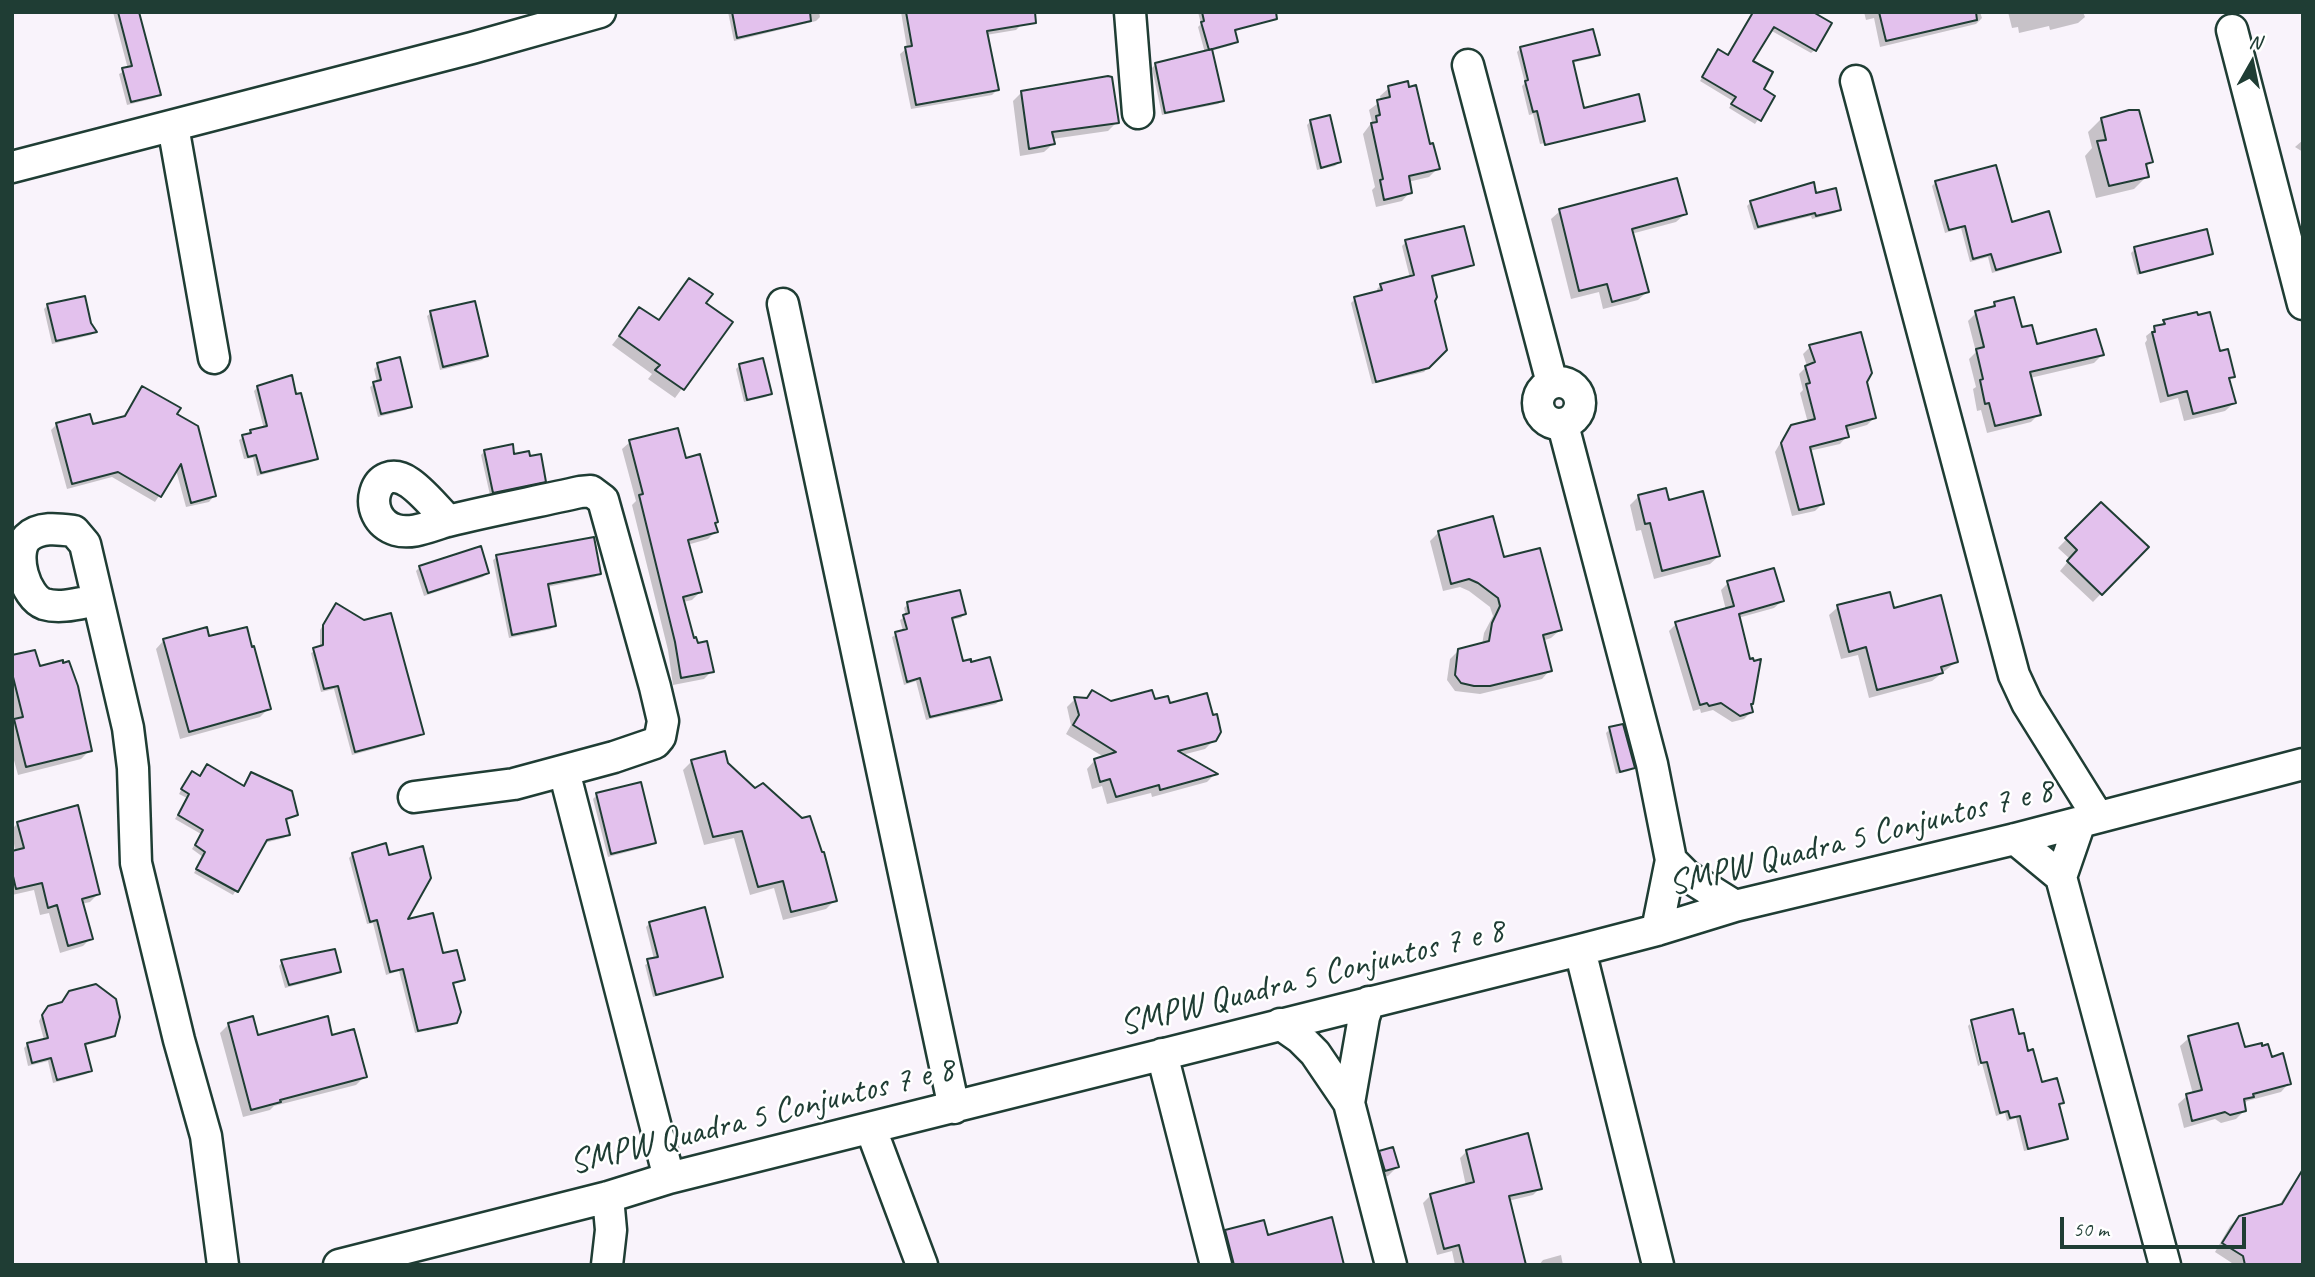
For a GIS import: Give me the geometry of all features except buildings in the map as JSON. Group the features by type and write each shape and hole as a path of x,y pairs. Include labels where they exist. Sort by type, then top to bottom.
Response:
{"street":[{"path":"12,167 600,12"},
{"path":"1130,12 1138,113"},
{"path":"2232,30 2303,304"},
{"path":"1468,65 1552,383 1540,393 1538,409 1548,422 1563,425 1652,764 1671,860 1657,930"},
{"path":"1856,81 2014,675 2089,819 2062,877"},
{"path":"173,126 214,358"},
{"path":"783,304 954,1108"},
{"path":"414,797 514,785 589,765 654,743 663,731 655,687 603,500 591,491 580,492 448,521"},
{"path":"97,600 128,728 136,863 179,1040 206,1136 223,1265"},
{"name":"SMPW Quadra 5 Conjuntos 7 e 8","path":"339,1265 608,1197 669,1178 1580,950 1735,906 2015,839 2303,764"},
{"path":"564,771 669,1178"},
{"path":"2015,839 2062,877 2165,1265"},
{"path":"1671,860 1687,876 1735,906"},
{"path":"1580,950 1658,1265"},
{"path":"1349,1103 1369,1002"},
{"path":"1280,1024 1315,1053 1349,1103 1391,1265"},
{"path":"1162,1054 1216,1265"},
{"path":"871,1129 922,1265"},
{"path":"607,1265 611,1230 608,1197"}]}
